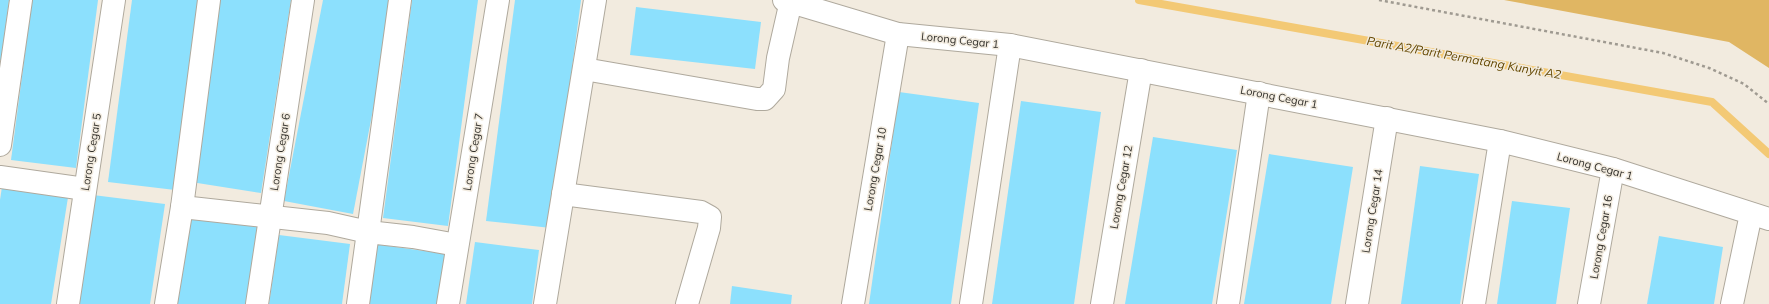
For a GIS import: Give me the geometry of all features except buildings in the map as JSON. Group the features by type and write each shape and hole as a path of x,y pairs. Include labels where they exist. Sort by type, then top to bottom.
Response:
{"street":[{"path":"0,145 21,0"},
{"name":"Lorong Cegar 5","path":"68,304 114,0"},
{"path":"166,304 182,207 209,0"},
{"name":"Lorong Cegar 6","path":"257,304 303,0"},
{"path":"358,304 400,0"},
{"name":"Lorong Cegar 7","path":"448,304 498,0"},
{"path":"545,304 595,0"},
{"path":"584,69 749,98 765,99 774,89 787,0"},
{"name":"Lorong Cegar 1","path":"787,0 898,34 1010,45 1500,141 1613,169 1760,216"},
{"name":"Lorong Cegar 10","path":"853,304 898,34"},
{"path":"971,304 1010,45"},
{"name":"Lorong Cegar 12","path":"1102,304 1141,70"},
{"path":"1228,304 1258,93"},
{"name":"Lorong Cegar 14","path":"1357,304 1387,118"},
{"path":"1474,304 1500,141"},
{"name":"Lorong Cegar 16","path":"1589,304 1613,169"},
{"path":"0,177 85,189"},
{"path":"563,194 701,212 710,216 709,228 687,304"},
{"path":"182,207 328,222 368,232 413,237 457,245"},
{"path":"1732,304 1760,216"}],"path":[{"path":"1379,0 1663,53 1709,68 1744,84 1769,104"}],"shaded area":[{"path":"1504,0 1769,0 1769,68 1729,42"}],"waterway":[{"name":"Parit A2/Parit Permatang Kunyit A2","path":"1139,0 1712,102 1769,154"}]}
